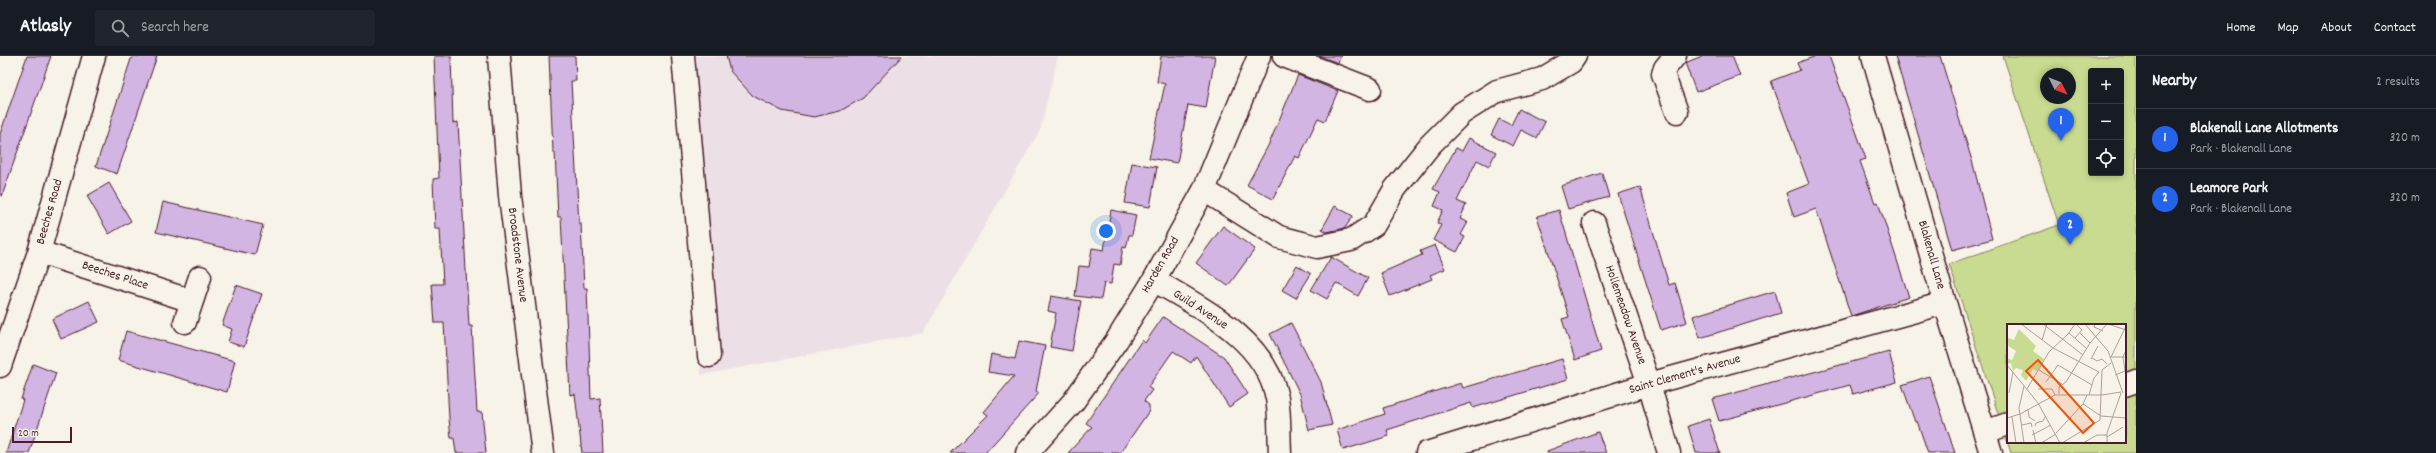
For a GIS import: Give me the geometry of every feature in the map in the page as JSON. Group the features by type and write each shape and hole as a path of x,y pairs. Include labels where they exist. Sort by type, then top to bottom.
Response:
{"street":[{"name":"Beeches Road","path":"0,366 39,252 94,56"},
{"name":"Broadstone Avenue","path":"499,56 510,196 543,453"},
{"path":"683,56 709,356"},
{"name":"Harden Road","path":"1027,453 1073,402 1117,340 1154,280 1204,190 1259,56"},
{"path":"1284,56 1370,89"},
{"path":"1204,190 1279,237 1317,247 1351,240 1374,225 1405,176 1430,145 1462,114 1497,91 1542,79 1571,62 1575,56"},
{"path":"1675,56 1665,68 1664,78 1677,112"},
{"name":"Blakenall Lane","path":"1873,56 1944,303 1991,453"},
{"name":"Hollemeadow Avenue","path":"1594,223 1649,384 1669,453"},
{"name":"Beeches Place","path":"39,252 192,301"},
{"path":"185,322 200,277"},
{"name":"Guild Avenue","path":"1154,280 1218,319 1239,336 1264,365 1277,397 1280,453"},
{"name":"Saint Clement's Avenue","path":"1427,453 1649,384 1944,303"},
{"path":"2126,385 2136,381"},
{"path":"1985,432 2007,424"}],"shaded area":[{"path":"679,56 1058,56 1040,130 923,333 701,375"}],"green space":[{"path":"2003,56 2136,56 2136,453 2011,453 2008,443 2126,443 2126,324 2007,324 2007,441 1949,264 2059,225"}],"building":[{"path":"27,56 51,56 2,196 0,195 0,134"},
{"path":"132,56 157,56 117,174 96,166"},
{"path":"434,56 451,56 453,123 458,122 469,326 472,326 477,412 482,412 486,453 456,453 454,438 451,438 449,419 444,323 435,323 432,284 443,284 440,229 435,229 433,179 439,178"},
{"path":"549,56 575,56 576,81 571,81 579,224 581,223 584,288 587,288 591,399 600,398 603,453 582,453 575,394 570,395 561,217 558,217 555,152 553,152"},
{"path":"726,56 902,56 863,98 840,111 814,117 782,111 753,96 730,71"},
{"path":"1161,56 1215,56 1206,108 1188,105 1177,163 1149,158 1165,84 1157,82"},
{"path":"1319,56 1341,56 1338,63"},
{"path":"1702,56 1732,56 1740,76 1696,92 1685,63"},
{"path":"1816,56 1829,56 1866,159 1860,161 1875,203 1878,202 1909,297 1851,316 1816,209 1794,217 1786,193 1809,184 1771,81 1800,70 1797,63"},
{"path":"1895,56 1940,56 1973,164 1992,239 1952,250"},
{"path":"1298,75 1338,91 1325,121 1318,118 1299,158 1295,156 1273,199 1247,185 1269,144"},
{"path":"1519,109 1545,122 1537,138 1521,130 1513,146 1491,135 1499,119 1511,125"},
{"path":"1469,138 1496,152 1489,166 1477,160 1457,201 1466,205 1460,219 1468,222 1461,235 1465,237 1457,252 1433,240 1441,225 1437,223 1443,210 1434,206 1440,192 1433,189 1456,148 1462,151"},
{"path":"1132,163 1157,167 1150,207 1125,203"},
{"path":"1602,173 1609,197 1568,209 1561,186"},
{"path":"109,183 131,221 109,234 87,196"},
{"path":"1640,187 1669,285 1675,283 1687,322 1661,330 1618,194"},
{"path":"163,202 263,225 255,255 156,232"},
{"path":"1335,206 1353,216 1345,228 1327,232 1322,229"},
{"path":"1111,210 1136,215 1132,235 1129,235 1126,248 1123,247 1120,265 1114,264 1111,284 1104,283 1101,299 1075,296 1079,266 1089,267 1092,248 1104,250"},
{"path":"1559,210 1601,351 1575,360 1562,319 1569,317 1537,216"},
{"path":"1223,226 1255,249 1228,286 1196,263"},
{"path":"1435,245 1445,269 1430,275 1432,279 1390,296 1381,273 1422,255 1420,251"},
{"path":"1331,257 1368,278 1358,296 1336,283 1327,299 1311,290"},
{"path":"1297,265 1311,274 1296,298 1282,290"},
{"path":"236,285 262,294 244,347 228,342 232,329 222,325"},
{"path":"1775,291 1781,313 1700,338 1693,316"},
{"path":"1051,296 1081,301 1072,351 1050,347 1056,313 1048,311"},
{"path":"89,301 99,322 61,339 52,319"},
{"path":"1163,317 1224,357 1248,394 1229,407 1196,356 1191,363 1173,351 1148,387 1152,390 1144,401 1149,405 1149,411 1120,453 1068,453 1092,427 1086,423 1142,340 1145,343"},
{"path":"1291,323 1321,382 1332,425 1309,430 1300,394 1270,334"},
{"path":"126,331 235,361 227,392 118,360"},
{"path":"1019,341 1045,346 1036,391 1039,393 985,453 950,453 988,415 984,412 1014,376 988,372 991,354 1015,359"},
{"path":"1889,352 1897,382 1853,394 1850,385 1719,421 1712,399"},
{"path":"1562,359 1568,379 1473,408 1471,403 1387,430 1389,436 1343,450 1337,430 1385,414 1383,408 1461,383 1463,388"},
{"path":"33,364 56,373 29,453 6,453 23,400 21,399"},
{"path":"1929,376 1955,453 1928,453 1902,385"},
{"path":"1709,419 1720,453 1696,453 1688,426"},
{"path":"1598,432 1606,453 1547,453 1547,451"}],"place":[{"name":"Blakenall Lane Allotments","path":"2061,141"},
{"name":"Leamore Park","path":"2070,245"}]}
